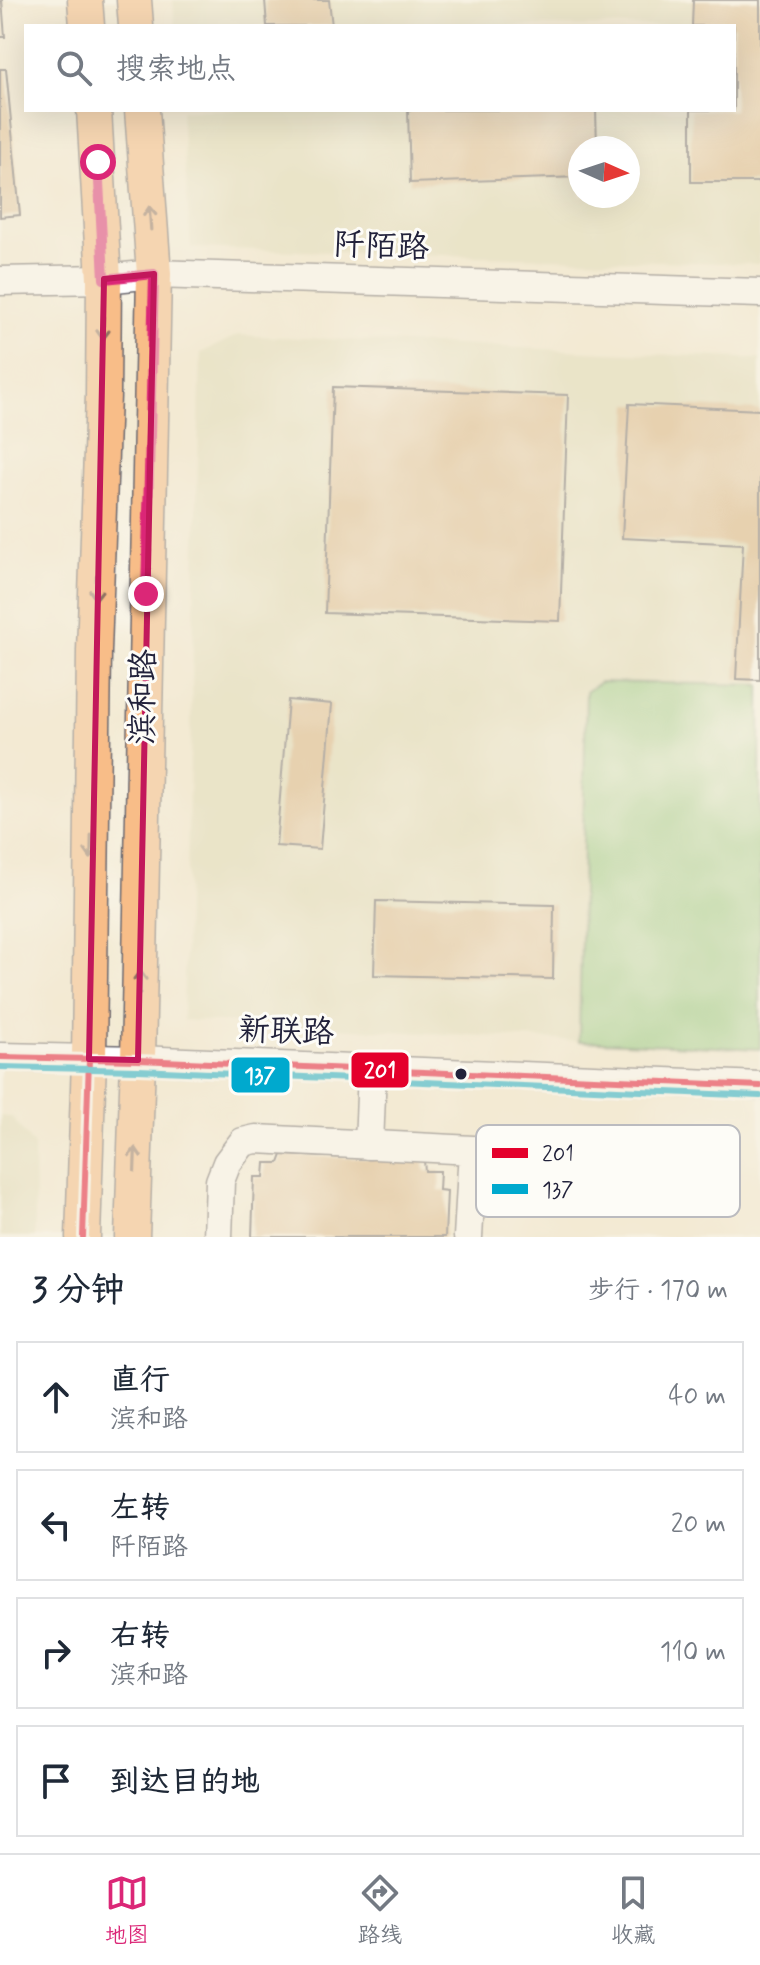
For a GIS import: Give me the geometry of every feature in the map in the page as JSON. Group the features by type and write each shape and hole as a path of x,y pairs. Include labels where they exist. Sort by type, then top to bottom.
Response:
{"main road":[{"path":"85,0 87,24"},
{"path":"134,0 136,24"},
{"name":"滨和路","path":"83,1237 89,1059 94,651 103,395 104,279 94,112"},
{"name":"滨和路","path":"132,1237 154,274 142,112"}],"street":[{"name":"阡陌路","path":"0,281 104,279 154,274 760,293"},
{"name":"新联路","path":"0,1057 760,1086"},
{"path":"369,1145 372,1070"},
{"path":"218,1237 220,1181 227,1163 243,1142 256,1139 473,1150 468,1237"}],"highlighted area":[{"path":"154,274 138,1060 89,1059 104,279"}],"shaded area":[{"path":"173,0 760,0 760,264 191,248 181,112 736,112 736,24 175,24"},
{"path":"238,335 760,359 760,685 600,682 586,692 579,1041 183,1020 201,353"},
{"path":"0,1116 12,1117 34,1146 35,1237 0,1237"}],"green space":[{"path":"600,682 760,685 760,1049 579,1041 586,692"}],"building":[{"path":"2,0 5,37 0,37"},
{"path":"265,0 329,0 332,24 267,24"},
{"path":"693,0 760,0 760,182 691,182 691,112 736,112 736,24 692,24"},
{"path":"0,69 6,69 20,215 0,217"},
{"path":"408,112 596,112 597,136 568,136 568,177 410,183"},
{"path":"333,387 568,395 560,621 325,613"},
{"path":"629,404 760,410 760,680 736,679 743,544 622,538"},
{"path":"288,700 332,704 320,849 276,846"},
{"path":"376,901 554,905 553,979 374,975"},
{"path":"282,1155 424,1161 425,1171 440,1171 439,1190 447,1191 445,1237 252,1237 254,1177 264,1177 265,1163 279,1163"}],"transit line":[{"name":"201","path":"0,1057 760,1086"},
{"name":"201","path":"83,1237 89,1059"},
{"name":"137","path":"0,1067 760,1096"}],"route":[{"path":"98,162 104,279 154,274 146,594"}]}
